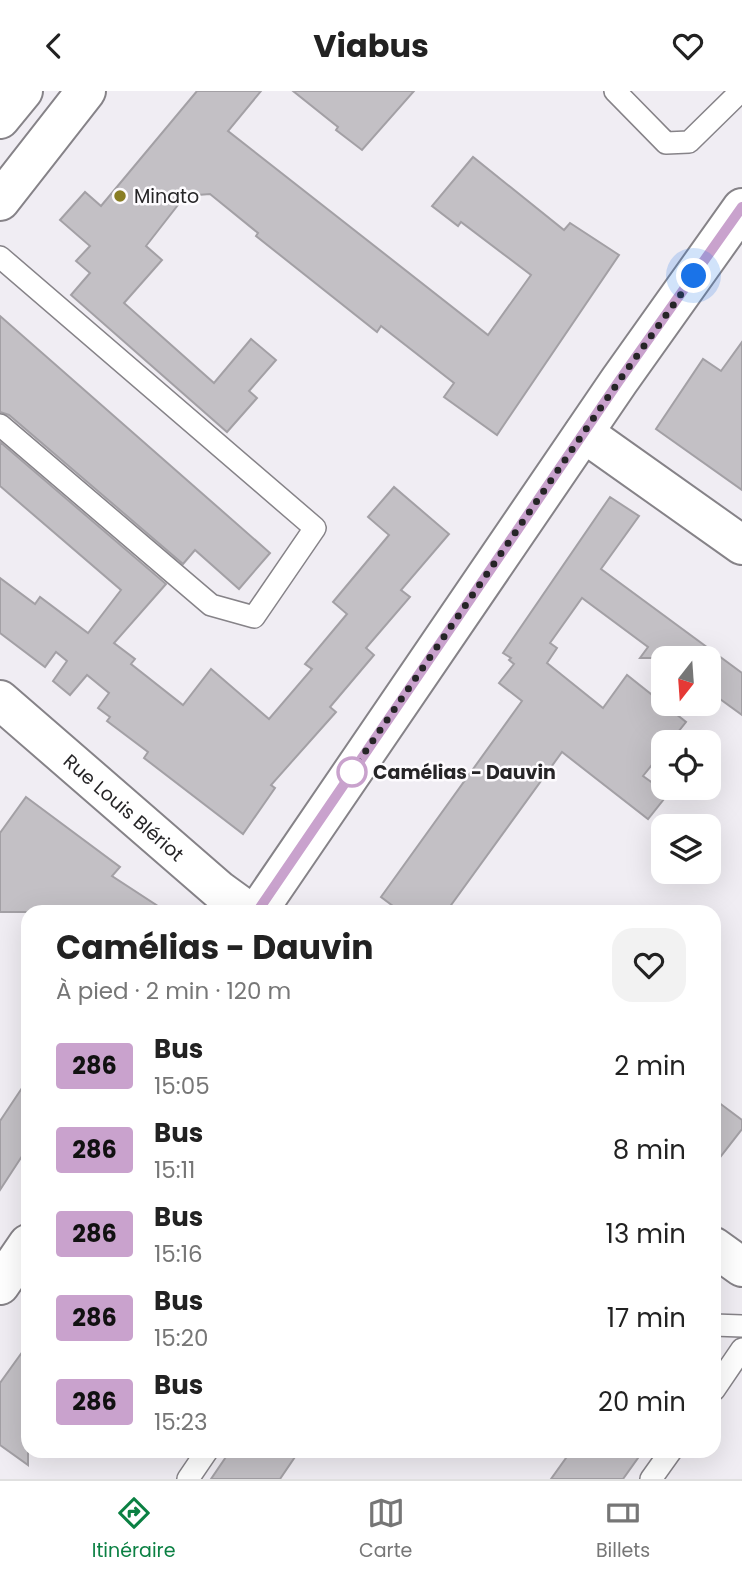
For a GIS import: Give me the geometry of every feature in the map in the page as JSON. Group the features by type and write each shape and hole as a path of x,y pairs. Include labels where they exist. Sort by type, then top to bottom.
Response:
{"street":[{"path":"0,119 23,91"},
{"path":"0,201 86,91"},
{"path":"262,905 584,433 742,208"},
{"path":"584,433 742,545"},
{"name":"Rue Louis Blériot","path":"6,719 240,905"},
{"path":"721,1252 742,1267"},
{"path":"0,1285 21,1254"}],"lane":[{"path":"615,91 666,143 689,142 741,91"},
{"path":"0,257 315,528 254,617 211,605 0,425"},
{"path":"721,1325 742,1326"},
{"path":"721,1379 742,1349"},
{"path":"188,1479 202,1458"},
{"path":"652,1479 666,1458"}],"building":[{"path":"197,91 261,91 228,131 488,335 531,275 461,222 458,226 432,206 473,157 564,230 570,223 619,255 497,435 444,397 454,383 381,326 377,332 256,236 258,233 210,194 185,196 146,246 162,260 124,303 214,383 251,339 276,360 249,391 257,398 227,432 71,295 90,273 76,261 90,246 60,220 85,192 101,206"},
{"path":"293,91 414,91 362,150"},
{"path":"0,316 270,553 239,589 195,550 183,564 9,415 0,412"},
{"path":"742,342 742,490 656,429 703,359 721,371"},
{"path":"0,442 166,584 114,643 135,659 131,664 183,705 211,669 269,719 312,669 305,664 347,614 333,602 389,535 368,517 394,487 449,534 401,590 410,597 366,648 374,655 330,707 336,712 271,785 275,788 243,834 144,758 148,752 107,721 110,717 98,708 109,693 87,675 70,695 53,681 67,661 56,652 45,667 0,633 0,578 35,604 40,597 88,633 121,590 0,486"},
{"path":"610,497 639,516 601,569 705,646 651,646 651,658 640,658 648,647 582,598 550,643 557,648 547,663 603,708 627,675 651,694 651,716 678,716 686,722 680,730 651,730 651,766 643,776 651,782 651,800 663,800 648,819 562,752 451,905 392,905 381,897 522,701 499,683 514,664 509,660 511,658 503,653"},
{"path":"721,658 742,673 742,715 721,700"},
{"path":"26,797 120,867 112,876 156,905 21,905 21,912 0,912 0,833"},
{"path":"21,1090 21,1158 0,1190 0,1121"},
{"path":"721,1104 742,1120 742,1129 721,1156"},
{"path":"21,1354 21,1458 28,1458 28,1465 0,1445 0,1383"},
{"path":"225,1458 294,1458 280,1479 211,1479"},
{"path":"566,1458 638,1458 623,1479 551,1479"}],"bus line":[{"name":"286","path":"262,905 619,381 742,207"}],"place":[{"name":"Minato","path":"120,196"},
{"name":"Camélias - Dauvin","path":"352,772"}],"route":[{"path":"352,772 348,777 694,276"}]}
